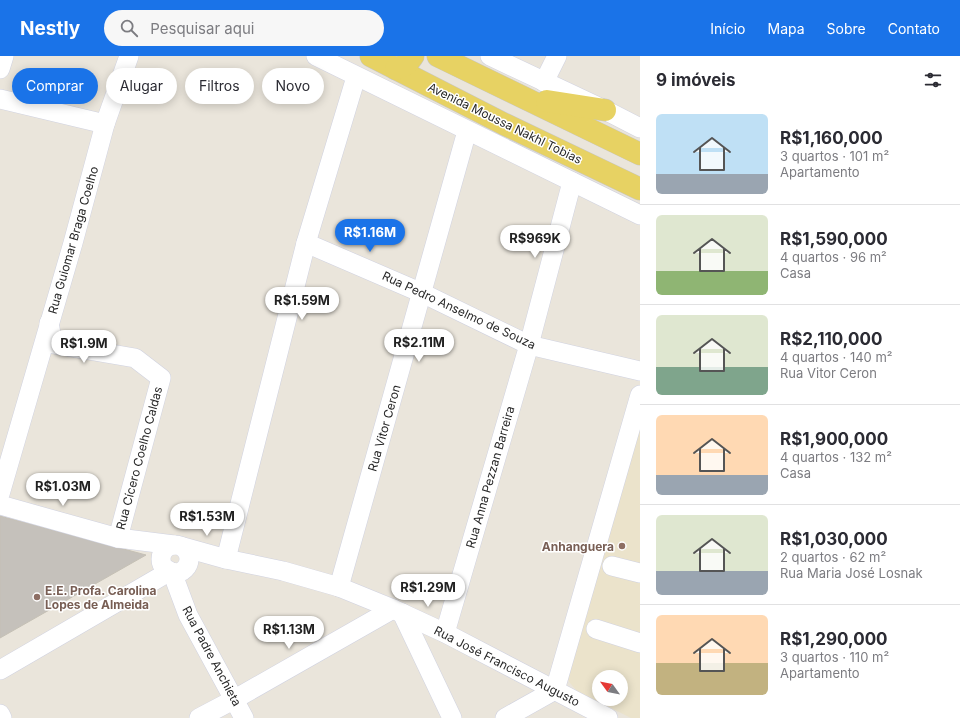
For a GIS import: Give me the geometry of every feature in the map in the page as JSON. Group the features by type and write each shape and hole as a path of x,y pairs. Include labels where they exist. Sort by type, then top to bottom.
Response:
{"main road":[{"name":"Avenida Moussa Nakhl Tobias","path":"371,56 404,62 434,89 638,189"},
{"path":"434,89 431,80 432,74 435,68 441,64 444,59 640,154"},
{"path":"527,98 605,110"}],"street":[{"path":"0,69 4,56"},
{"name":"Rua Guiomar Braga Coelho","path":"0,494 73,243 105,124 129,56"},
{"path":"316,56 356,77 640,215"},
{"path":"490,56 640,128"},
{"path":"544,82 557,56"},
{"path":"224,558 306,243 356,77"},
{"path":"0,99 105,124"},
{"name":"Rua Vitor Ceron","path":"339,587 467,131"},
{"name":"Rua Anna Pezzan Barreira","path":"445,633 529,345 572,182"},
{"name":"Rua Pedro Anselmo de Souza","path":"306,243 422,293 529,345 640,371"},
{"name":"Rua Cícero Coelho Caldas","path":"49,323 53,344 134,358 161,378 118,538"},
{"path":"505,718 555,690 640,394"},
{"name":"Rua José Francisco Augusto","path":"0,505 118,538 174,560 224,558 283,571 339,587 445,633 608,718"},
{"path":"0,670 160,577 174,560"},
{"name":"Rua Padre Anchieta","path":"174,560 188,615 244,718"},
{"path":"612,566 640,573"},
{"path":"199,718 397,611 452,718"},
{"path":"596,629 640,643"},
{"path":"0,714 2,718"}],"shaded area":[{"name":"Anhanguera","path":"640,424 640,718 631,718 607,706 628,706 628,670 592,670 592,698 577,691 567,677"}],"building":[{"name":"E.E. Profa. Carolina Lopes de Almeida","path":"0,516 146,555 0,638"}],"place":[{"name":"Anhanguera","path":"622,546"},
{"name":"E.E. Profa. Carolina Lopes de Almeida","path":"37,597"}]}
